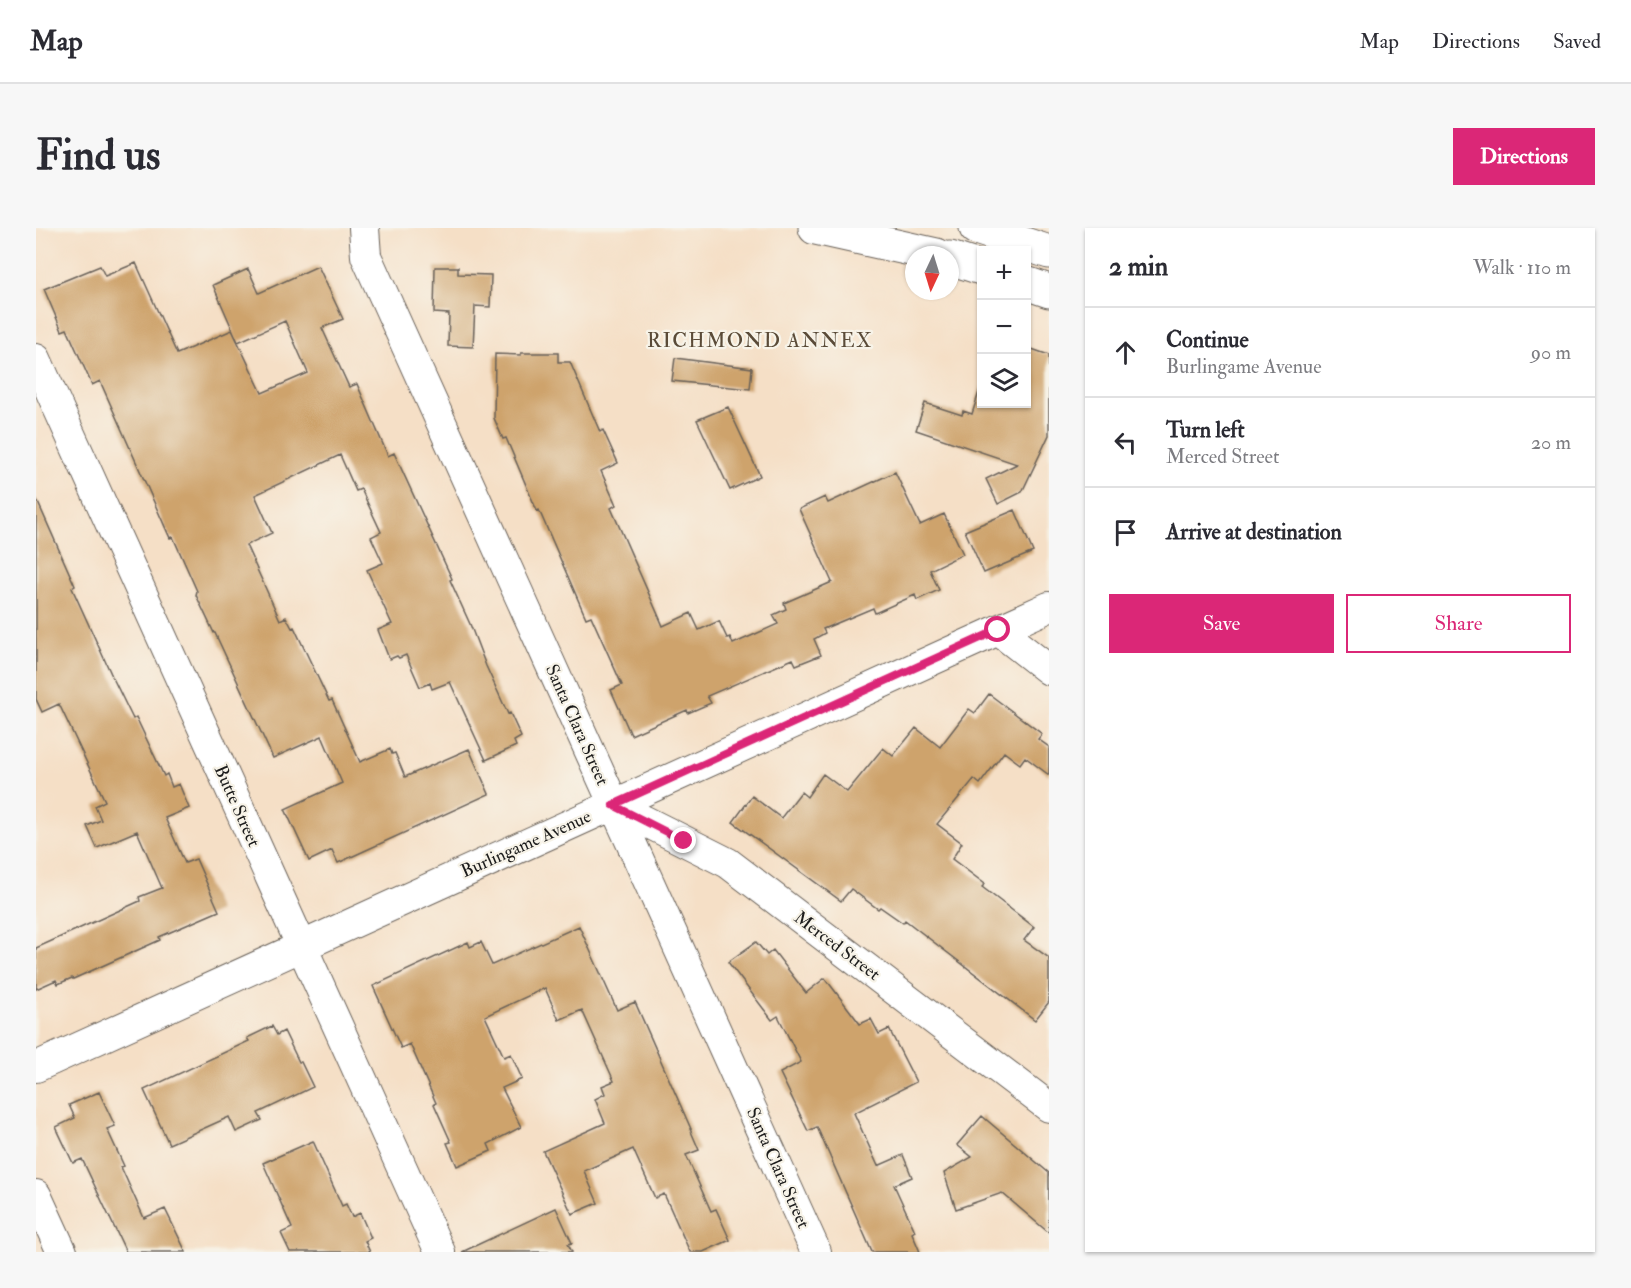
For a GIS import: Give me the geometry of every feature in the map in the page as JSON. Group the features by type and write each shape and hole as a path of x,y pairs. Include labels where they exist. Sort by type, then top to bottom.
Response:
{"main road":[{"path":"815,228 905,248"},
{"path":"976,228 1049,252"},
{"path":"959,261 977,267"},
{"path":"1031,285 1049,291"}],"street":[{"name":"Santa Clara Street","path":"364,228 366,256 816,1252"},
{"name":"Butte Street","path":"36,359 440,1252"},
{"name":"Burlingame Avenue","path":"36,1067 1049,607"},
{"path":"998,630 1049,670"},
{"name":"Merced Street","path":"613,805 728,863 1049,1107"},
{"path":"36,1195 62,1252"}],"building":[{"path":"136,263 177,354 232,330 262,393 308,373 285,321 238,342 213,285 248,269 259,293 318,266 343,319 322,328 349,387 357,384 388,456 394,453 452,579 450,580 486,666 521,737 514,741 516,746 486,760 450,682 432,689 430,683 420,687 406,655 390,659 388,656 378,630 392,624 367,570 383,563 371,537 381,532 361,489 356,491 340,455 255,495 272,533 246,545 280,620 286,617 292,628 294,627 329,701 332,700 360,762 390,749 392,754 395,753 405,777 469,749 489,794 338,863 332,850 309,861 285,809 342,783 322,736 273,758 196,595 197,591 173,537 170,538 100,381 92,385 67,329 62,331 44,289 100,266 105,276"},
{"path":"435,267 458,267 458,274 491,275 490,307 475,306 473,347 448,346 449,314 434,313"},
{"path":"1031,349 1049,355 1049,435 1022,492 998,504 986,479 1017,464 916,430 925,403 962,415 963,411 972,414 977,398 977,408 1031,408"},
{"path":"521,353 558,353 558,362 570,362 600,432 603,430 618,463 601,471 616,505 611,508 663,626 691,613 699,630 719,621 727,638 730,637 733,644 778,624 773,615 786,609 784,603 832,582 799,509 825,497 828,503 895,472 920,525 944,514 963,554 930,570 939,590 917,600 915,595 875,613 873,608 823,629 825,633 814,639 821,655 796,665 793,659 707,696 711,703 688,713 687,710 631,735 611,690 622,685 591,616 586,618 506,438 503,439 494,418 495,354 521,355"},
{"path":"675,358 752,368 750,389 672,381"},
{"path":"728,407 760,476 730,490 697,420"},
{"path":"36,498 75,586 72,588 133,719 136,717 164,776 167,774 172,787 179,784 189,808 165,818 185,863 196,859 219,911 73,979 58,984 56,980 36,989 36,948 140,901 139,897 162,888 137,831 97,848 87,826 101,820 95,806 105,801 59,704 42,712 36,699"},
{"path":"1015,510 1033,552 984,573 965,531"},
{"path":"989,694 1042,734 1038,739 1049,747 1049,775 1025,757 1020,764 1004,752 980,784 974,779 937,824 962,843 952,859 985,884 982,887 1034,927 1024,940 1049,958 1049,1002 1035,1020 905,920 903,923 880,907 878,909 851,889 841,901 733,822 752,796 781,818 801,792 807,797 823,774 847,792 883,748 893,756 916,728 940,747 969,709 975,713"},
{"path":"579,926 617,1010 635,1002 699,1150 686,1155 711,1211 716,1209 730,1240 703,1252 690,1252 664,1194 655,1198 633,1149 584,1171 598,1203 572,1214 543,1151 605,1123 595,1099 605,1094 602,1086 614,1081 582,1010 559,1020 545,988 485,1016 504,1057 511,1054 522,1079 502,1088 521,1127 488,1144 491,1151 457,1166 447,1143 451,1142 434,1104 436,1103 410,1044 401,1048 373,986 468,942 470,947 481,942 492,965"},
{"path":"756,942 767,955 773,950 806,993 825,978 860,1024 871,1019 879,1034 889,1029 916,1082 854,1113 878,1166 903,1155 912,1177 894,1185 915,1231 912,1233 920,1252 872,1252 817,1127 808,1131 780,1073 801,1062 778,1016 772,1020 728,962"},
{"path":"272,1026 277,1035 284,1031 313,1087 258,1113 262,1120 236,1132 229,1117 169,1144 144,1090 249,1041 247,1038"},
{"path":"99,1092 115,1126 107,1129 144,1218 165,1209 186,1252 126,1252 82,1159 73,1163 56,1127 75,1118 69,1105"},
{"path":"982,1116 1049,1173 1049,1233 1002,1193 956,1209 944,1173 972,1157 957,1145"},
{"path":"313,1141 342,1206 346,1204 352,1217 360,1213 371,1238 365,1241 370,1252 290,1252 281,1233 292,1228 263,1163"},
{"path":"556,1208 572,1243 568,1244 572,1252 462,1252"}],"district":[{"name":"RICHMOND ANNEX","path":"760,340"}],"route":[{"path":"684,841 613,805 998,630"}]}
